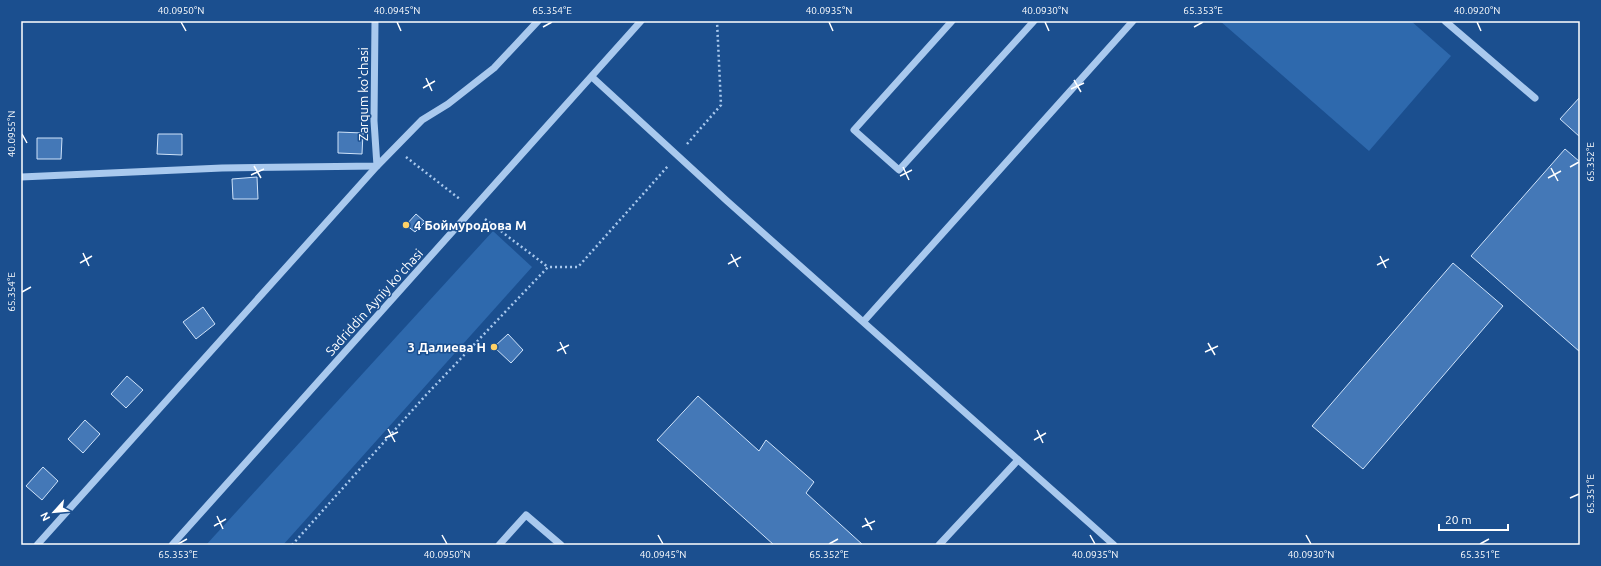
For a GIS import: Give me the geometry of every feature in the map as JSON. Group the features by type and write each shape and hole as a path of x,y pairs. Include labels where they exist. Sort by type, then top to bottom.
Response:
{"street":[{"name":"Zarqum ko'chasi","path":"375,21 374,122 377,166"},
{"path":"37,545 377,166 422,120 448,104 494,68 538,21"},
{"name":"Sadriddin Ayniy ko'chasi","path":"172,545 641,21"},
{"path":"952,21 854,130 899,170 1034,21"},
{"path":"864,321 1133,21"},
{"path":"1445,21 1535,98"},
{"path":"592,77 727,201 864,321 1114,545"},
{"path":"21,177 222,168 377,166"},
{"path":"939,545 1018,460"},
{"path":"499,545 526,515 561,545"}],"path":[{"path":"292,545 426,395 548,267 578,267 721,104 717,21"}],"shaded area":[{"path":"1220,21 1411,21 1451,56 1369,151"},
{"path":"493,231 532,267 283,545 206,545"}],"building":[{"path":"1580,97 1580,137 1560,119"},
{"path":"338,132 363,133 362,154 338,153"},
{"path":"158,134 182,134 182,155 157,154"},
{"path":"37,138 62,138 61,159 37,159"},
{"path":"1565,149 1580,162 1580,352 1471,256"},
{"path":"257,177 258,199 233,199 232,179"},
{"path":"416,214 425,222 415,232 406,225"},
{"path":"1453,263 1503,306 1363,469 1312,426"},
{"path":"203,307 215,324 196,339 183,322"},
{"path":"508,334 523,350 511,363 494,347"},
{"path":"127,376 143,390 126,408 111,394"},
{"path":"698,396 759,451 766,440 814,482 806,493 863,545 774,545 657,440"},
{"path":"85,420 100,434 83,453 68,439"},
{"path":"43,467 58,481 42,500 26,486"}],"place":[{"name":"4 Боймуродова М","path":"406,225"},
{"name":"3 Далиева Н","path":"494,347"}]}
